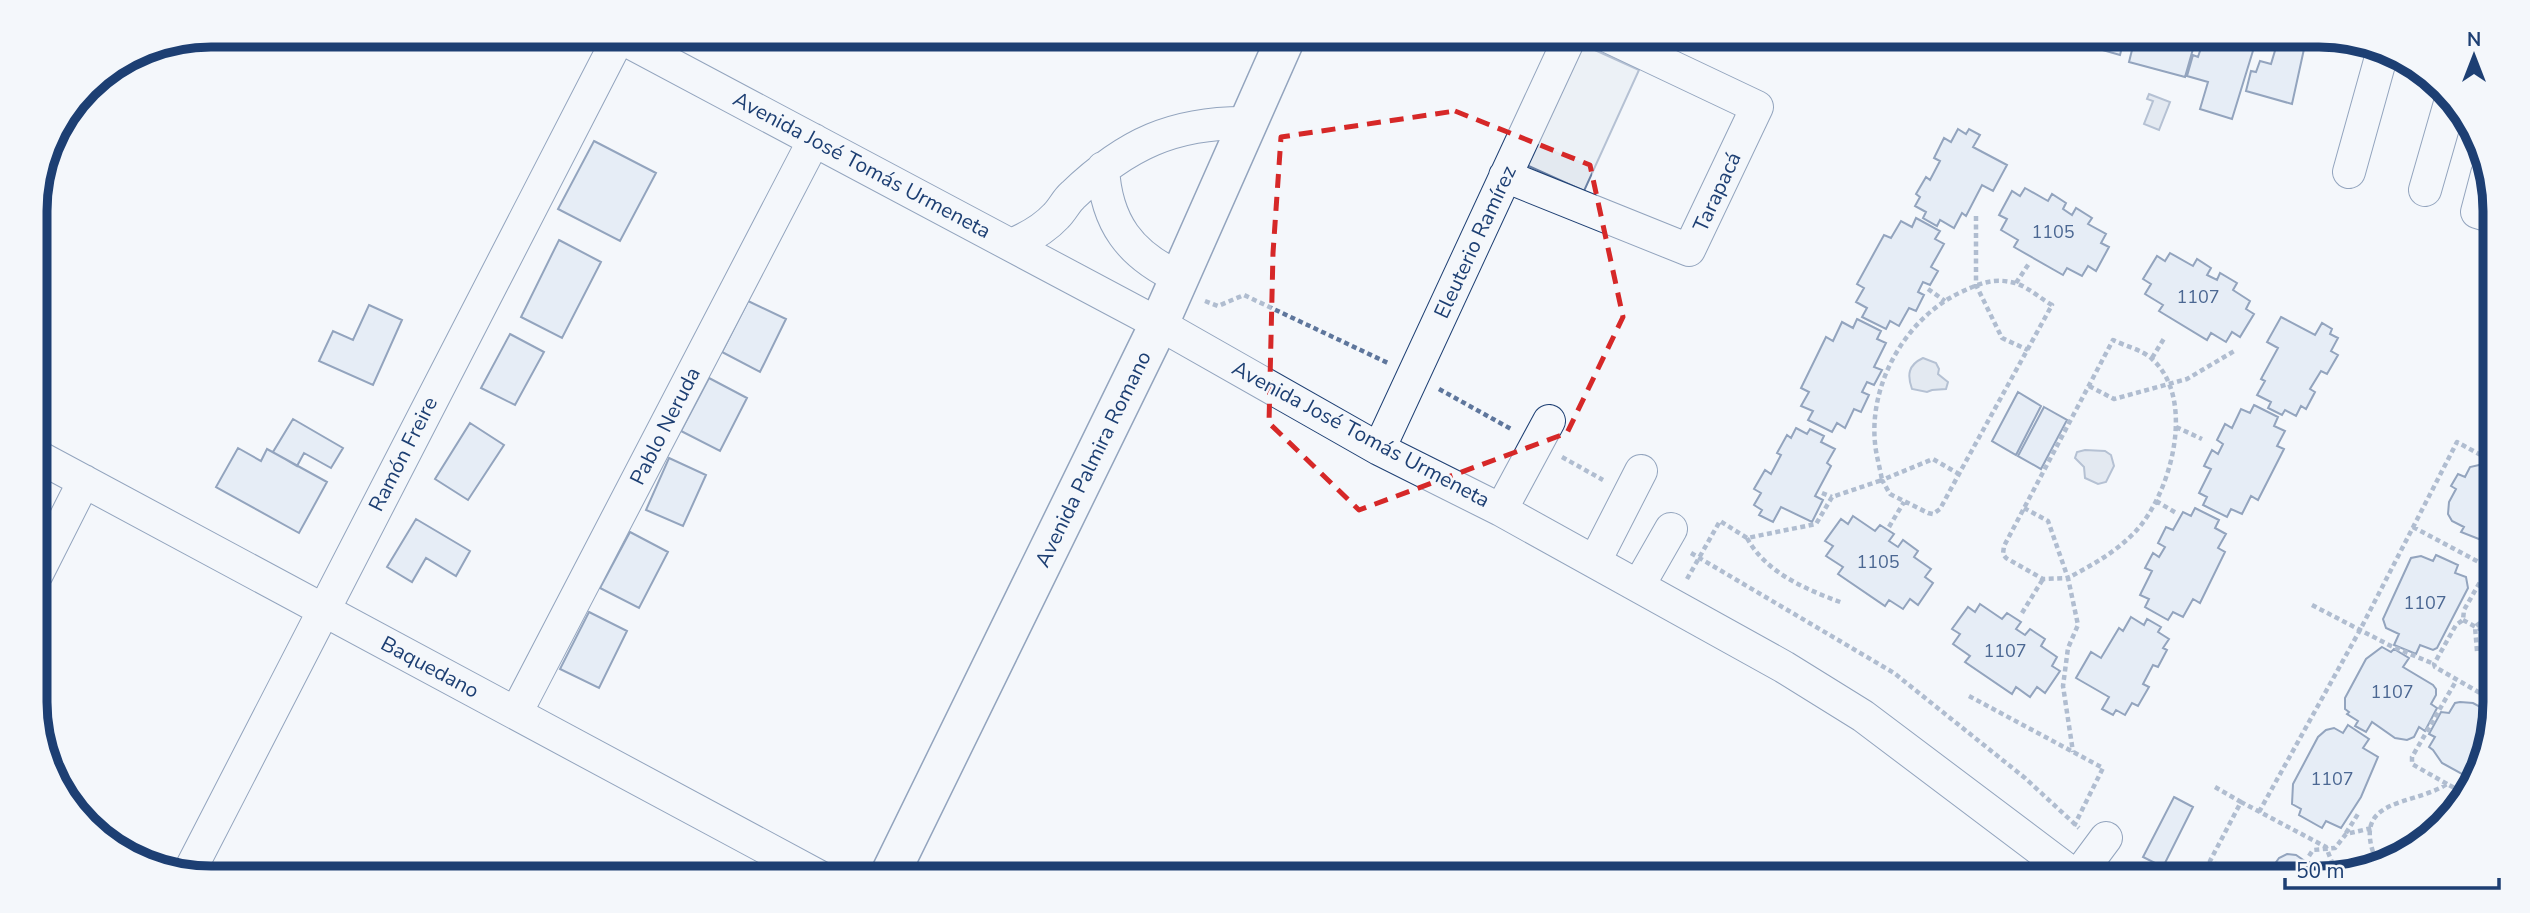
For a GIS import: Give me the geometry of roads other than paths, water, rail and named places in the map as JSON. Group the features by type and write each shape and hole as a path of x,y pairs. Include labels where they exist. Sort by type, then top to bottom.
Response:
{"main road":[{"name":"Avenida Palmira Romano","path":"894,866 1159,324 1281,47"}],"street":[{"name":"Eleuterio Ramírez","path":"1379,449 1565,47"},
{"name":"Tarapacá","path":"1505,176 1689,250 1757,107 1631,47"},
{"name":"Ramón Freire","path":"202,865 323,609 613,48"},
{"name":"Avenida José Tomás Urmeneta","path":"641,48 1159,324 1379,449 1501,510 1784,667 1863,716 2061,865"},
{"path":"2349,172 2380,60"},
{"path":"2425,190 2448,110"},
{"path":"1011,245 1046,226 1068,200 1102,168 1130,149 1175,130 1224,123 1248,123"},
{"name":"Pablo Neruda","path":"516,713 814,140"},
{"path":"1102,168 1108,206 1126,240 1160,269 1180,278"},
{"path":"2481,195 2477,212 2483,214"},
{"path":"1501,510 1549,421"},
{"name":"Baquedano","path":"47,462 799,866"},
{"path":"1595,561 1641,471"},
{"path":"47,554 84,481"},
{"path":"1639,586 1668,534"},
{"path":"2078,865 2103,842"}]}
